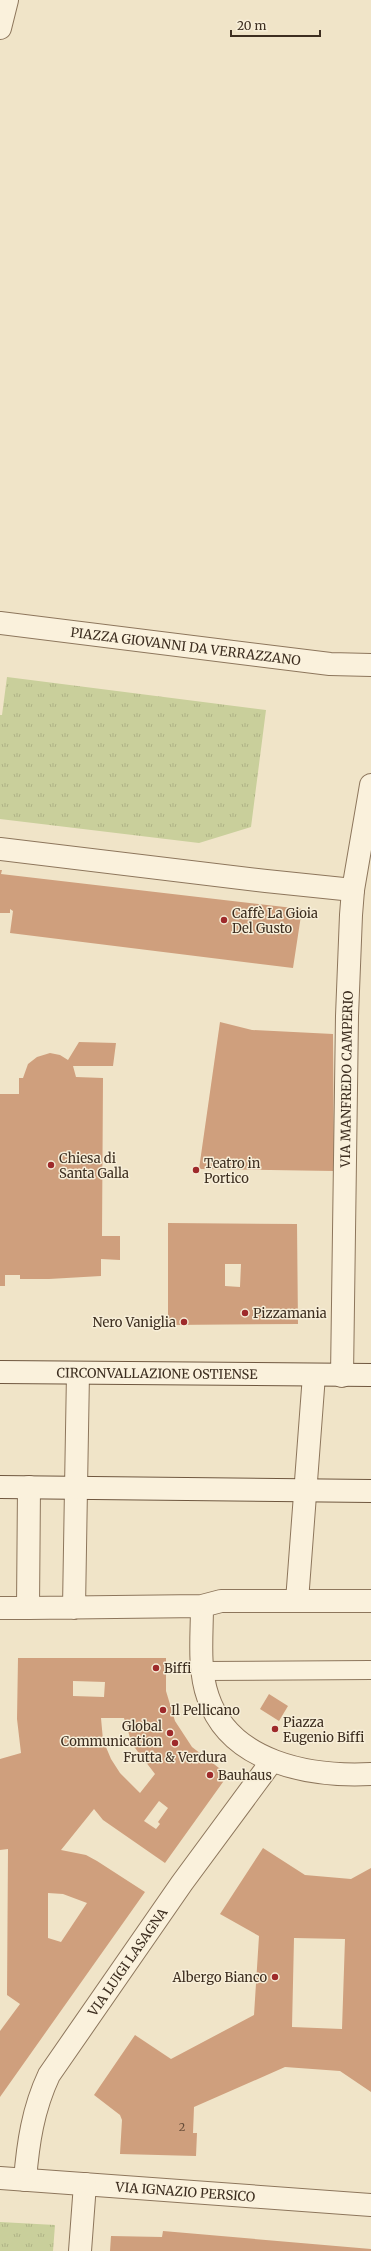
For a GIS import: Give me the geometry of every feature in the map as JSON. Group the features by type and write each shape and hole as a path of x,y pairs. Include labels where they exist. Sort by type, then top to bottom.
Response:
{"street":[{"path":"0,28 7,0"},
{"name":"PIAZZA GIOVANNI DA VERRAZZANO","path":"0,623 330,664 371,665"},
{"name":"VIA MANFREDO CAMPERIO","path":"342,1376 347,1016 353,890 371,785"},
{"path":"0,849 353,890"},
{"name":"CIRCONVALLAZIONE OSTIENSE","path":"0,1372 342,1376 371,1375"},
{"path":"74,1608 78,1373"},
{"path":"297,1600 314,1375"},
{"path":"0,1487 371,1491"},
{"path":"28,1608 29,1487"},
{"path":"0,1608 202,1606 221,1600 371,1601"},
{"path":"202,1606 203,1671 207,1696 222,1724 237,1740 272,1761 317,1771 371,1774"},
{"path":"203,1671 371,1670"},
{"name":"VIA LUIGI LASAGNA","path":"25,2180 30,2131 35,2110 49,2075 182,1884 272,1761"},
{"name":"VIA IGNAZIO PERSICO","path":"0,2178 371,2205"},
{"path":"80,2251 85,2184"}],"green space":[{"path":"7,677 266,710 251,827 199,843 0,819 0,715 2,715"},
{"path":"0,2222 55,2225 53,2251 0,2251"}],"building":[{"path":"0,870 2,870 1,874 302,909 293,968 10,933 13,911 10,909 10,913 0,913"},
{"path":"220,1022 252,1030 333,1034 334,1171 199,1169"},
{"name":"Chiesa di Santa Galla","path":"79,1042 116,1043 113,1066 73,1066 76,1077 103,1078 102,1236 120,1236 120,1260 101,1259 101,1276 20,1279 20,1275 5,1275 5,1286 0,1286 0,1094 19,1094 19,1078 23,1078 28,1064 37,1057 50,1053 60,1055 68,1060"},
{"path":"168,1223 297,1224 298,1324 168,1325","holes":["225,1264 241,1264 240,1287 225,1286"]},
{"path":"18,1658 166,1658 166,1691 175,1721 192,1747 228,1775 165,1863 103,1820 94,1809 61,1850 86,1855 145,1892 0,2097 0,2031 20,2004 7,1995 8,1849 0,1850 0,1759 21,1753 17,1719","holes":["73,1681 105,1682 104,1697 73,1696","101,1718 124,1718 132,1744 155,1774 140,1793 120,1773 111,1759 103,1740","159,1801 168,1808 158,1822 160,1824 156,1829 144,1821","48,1893 63,1894 87,1903 61,1942 48,1938"]},
{"path":"269,1694 288,1706 279,1721 260,1709"},
{"name":"Albergo Bianco","path":"263,1848 305,1875 351,1879 371,1868 371,2092 340,2071 285,2067 194,2107 193,2133 197,2133 196,2156 120,2154 122,2120 120,2115 94,2095 135,2035 171,2059 254,2015 259,1936 220,1914","holes":["294,1938 345,1939 342,2029 292,2027"]},
{"path":"163,2231 371,2249 371,2251 110,2251 111,2236 162,2237"}],"place":[{"name":"Caffè La Gioia Del Gusto","path":"224,920"},
{"name":"Chiesa di Santa Galla","path":"51,1165"},
{"name":"Teatro in Portico","path":"196,1170"},
{"name":"Pizzamania","path":"245,1313"},
{"name":"Nero Vaniglia","path":"184,1322"},
{"name":"Biffi","path":"156,1668"},
{"name":"Il Pellicano","path":"163,1710"},
{"name":"Piazza Eugenio Biffi","path":"275,1729"},
{"name":"Global Communication","path":"170,1733"},
{"name":"Frutta & Verdura","path":"175,1743"},
{"name":"Bauhaus","path":"210,1775"},
{"name":"Albergo Bianco","path":"275,1977"}]}
